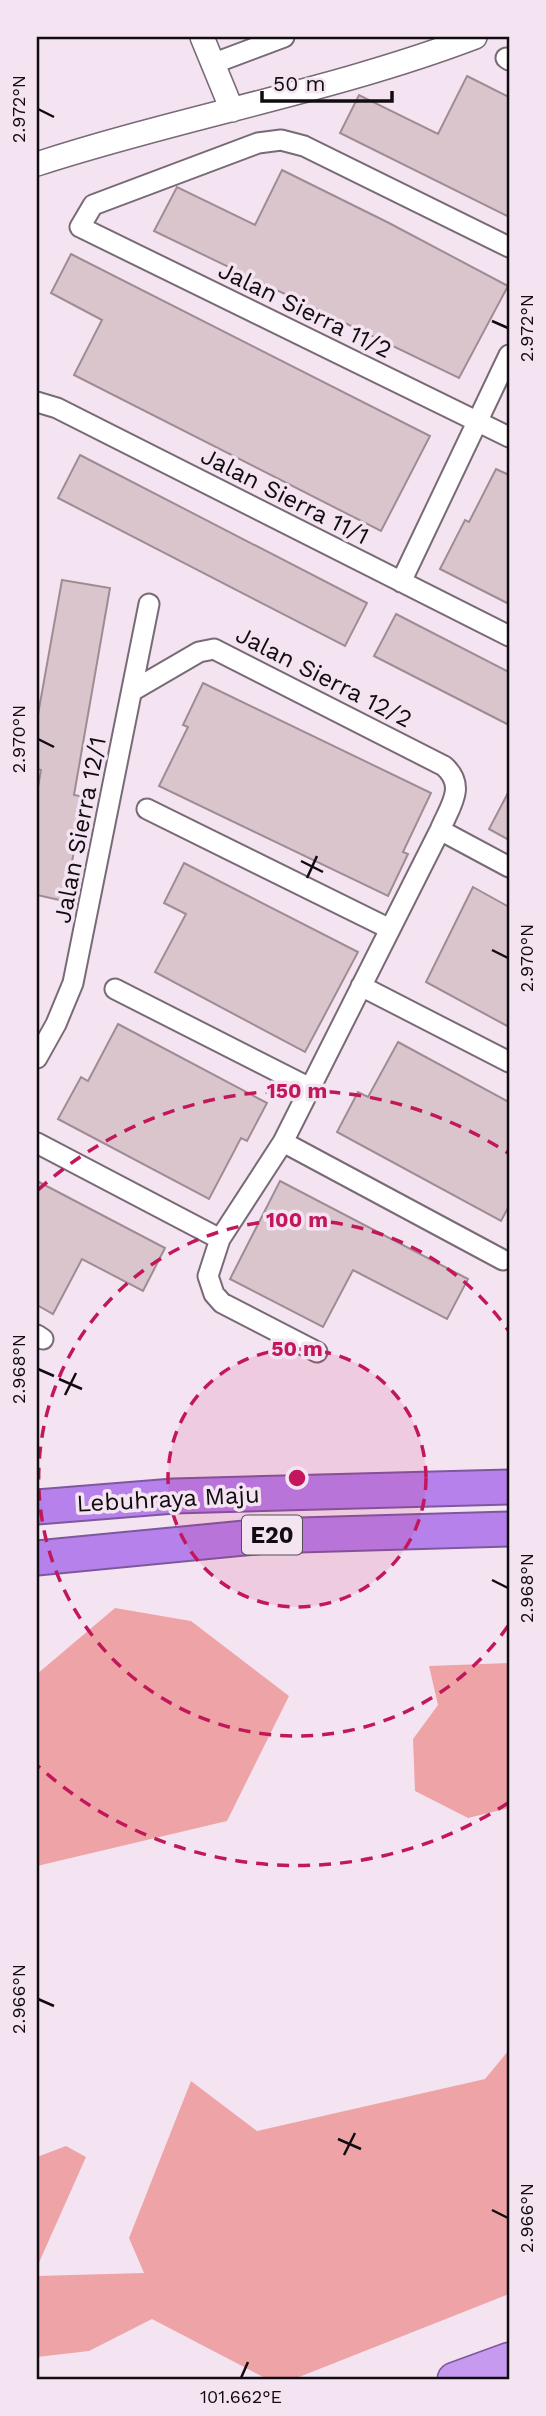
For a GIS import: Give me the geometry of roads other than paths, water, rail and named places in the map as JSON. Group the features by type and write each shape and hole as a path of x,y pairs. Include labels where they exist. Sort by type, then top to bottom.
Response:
{"highway":[{"name":"Lebuhraya Maju","path":"37,1507 174,1496 509,1488"},
{"name":"Lebuhraya Maju","path":"37,1558 265,1536 509,1530"},
{"path":"454,2379 509,2359"}],"street":[{"path":"202,37 232,110"},
{"path":"212,64 284,37"},
{"path":"37,164 120,137 232,110 475,37"},
{"name":"Jalan Sierra 11/2","path":"509,247 304,146 281,140 258,144 93,205 80,227 509,437"},
{"path":"401,582 509,355"},
{"name":"Jalan Sierra 11/1","path":"37,402 57,408 509,636"},
{"name":"Jalan Sierra 12/1","path":"37,1058 56,1024 73,983 149,604"},
{"name":"Jalan Sierra 12/2","path":"132,691 199,652 214,649 444,766 455,775 458,788 440,830"},
{"path":"147,809 390,929"},
{"path":"317,1352 222,1303 214,1294 208,1276 220,1240 283,1142 440,830 509,867"},
{"path":"361,985 509,1062"},
{"path":"115,989 310,1088"},
{"path":"283,1142 503,1260"},
{"path":"37,1143 220,1240"}]}
